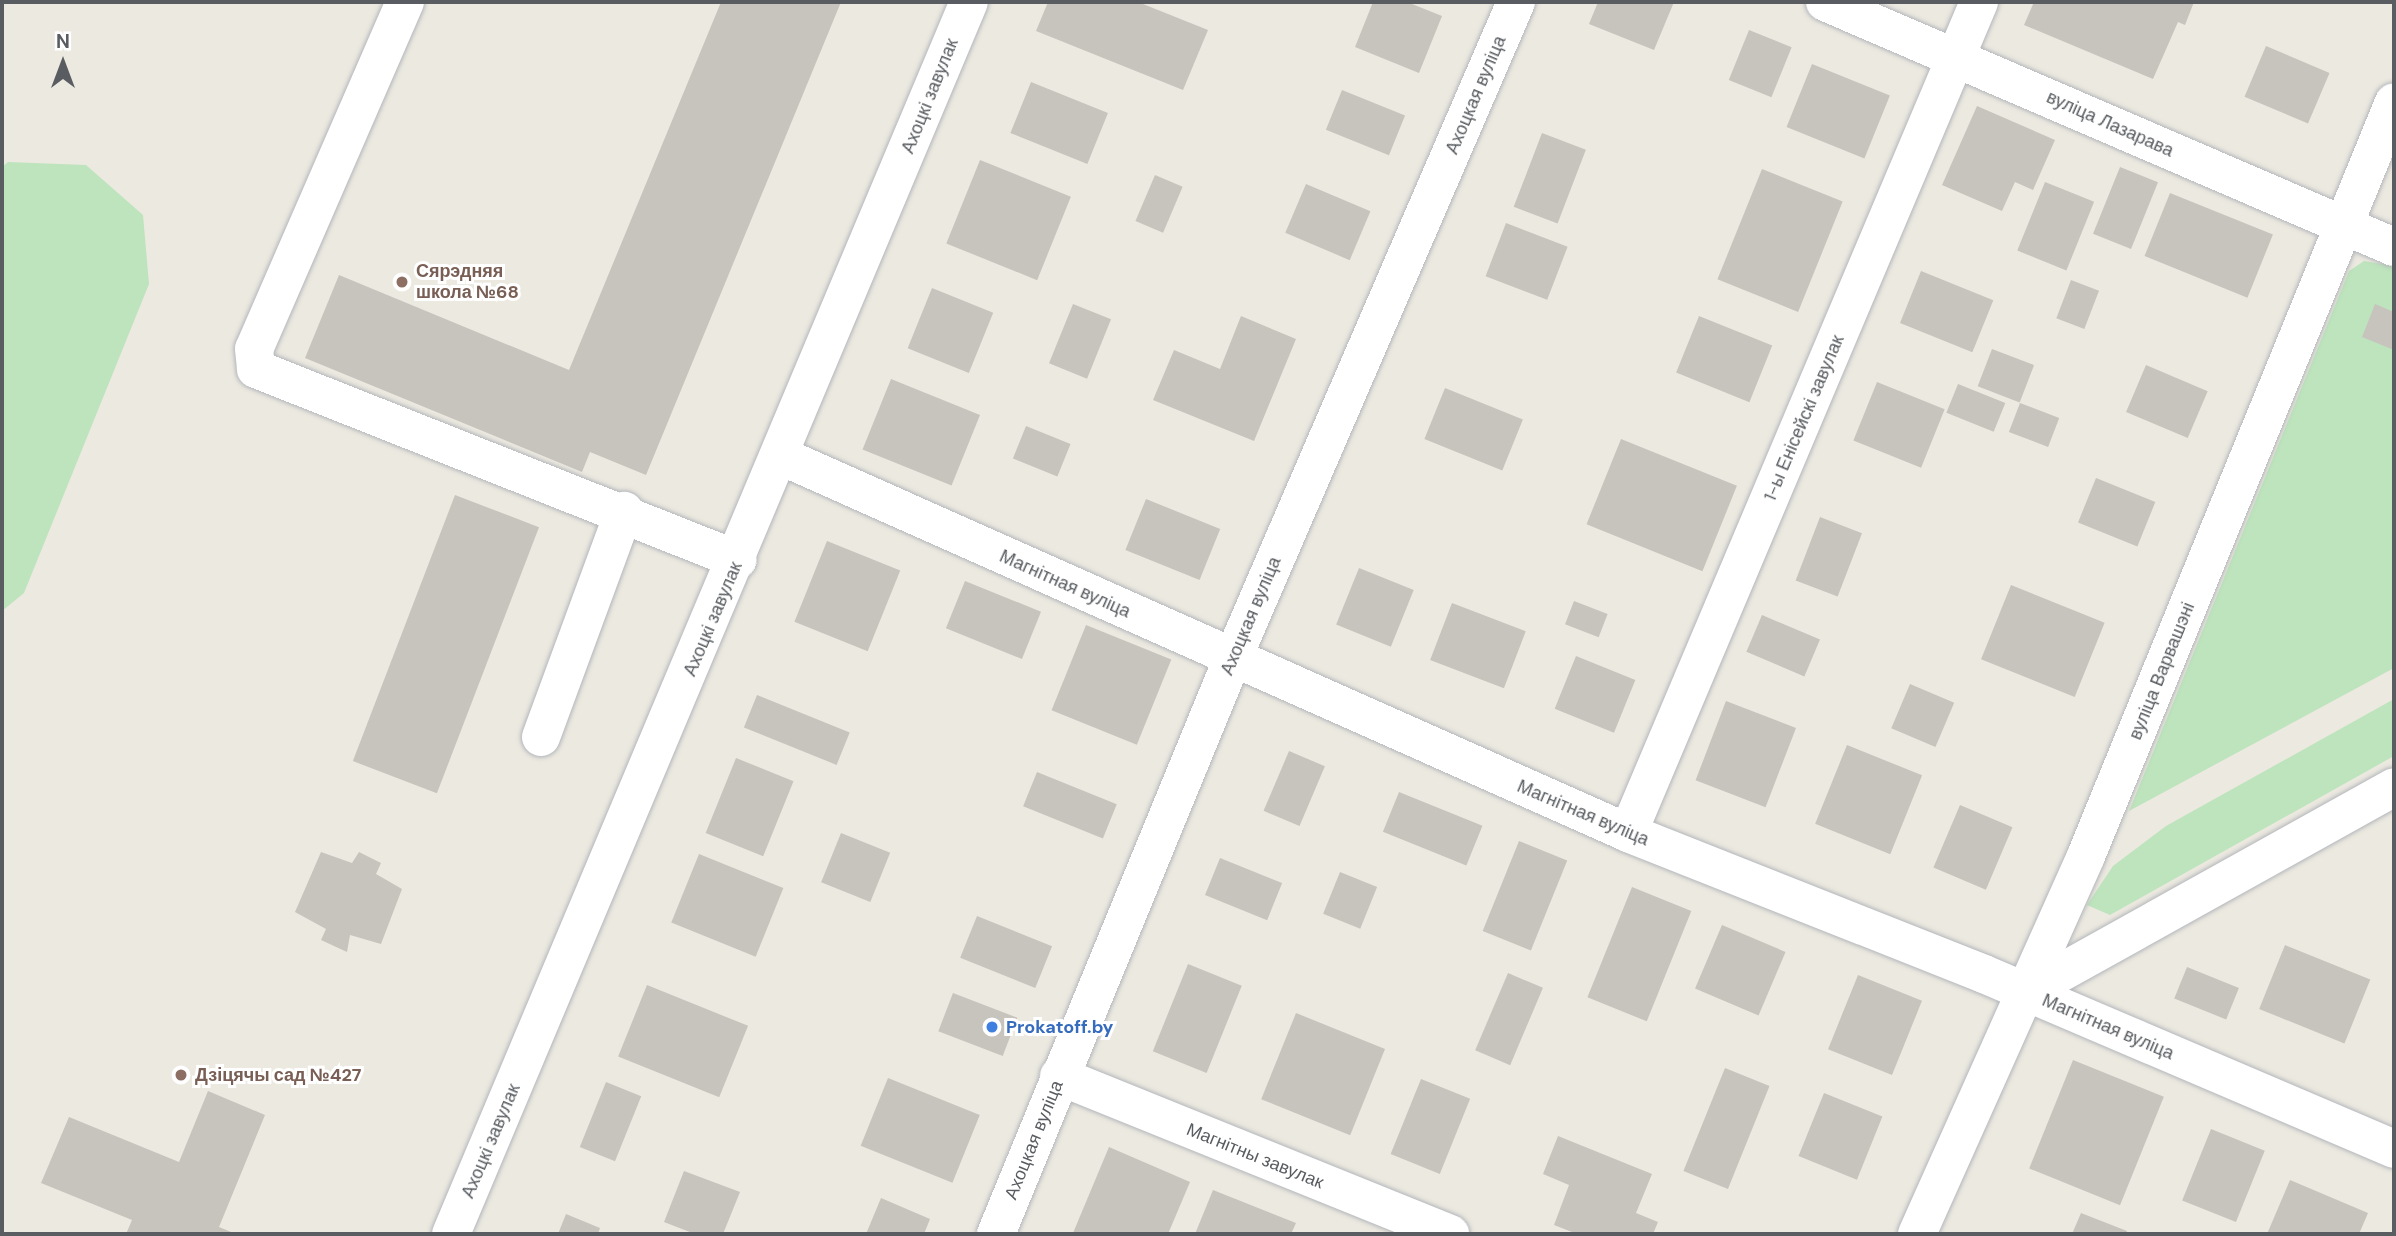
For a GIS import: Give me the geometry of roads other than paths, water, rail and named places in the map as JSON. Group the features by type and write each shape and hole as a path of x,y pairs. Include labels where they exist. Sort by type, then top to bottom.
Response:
{"street":[{"path":"405,2 254,349 256,369 624,511 738,560"},
{"name":"Ахоцкі завулак","path":"451,1234 738,560 969,2"},
{"name":"Ахоцкая вуліца","path":"996,1234 1232,660 1516,2"},
{"name":"вуліца Лазарава","path":"1825,2 2394,247"},
{"name":"1-ы Енісейскі завулак","path":"1628,833 1979,2"},
{"name":"вуліца Варвашэні","path":"1917,1234 2026,992 2394,102"},
{"name":"Магнітная вуліца","path":"781,456 1232,660 1628,833 2026,992 2394,1149"},
{"path":"541,737 624,511"},
{"path":"2026,992 2394,787"},
{"name":"Магнітны завулак","path":"1059,1076 1450,1234"}],"place":[{"name":"Сярэдняя школа №68","path":"402,282"},
{"name":"Prokatoff.by","path":"992,1027"},
{"name":"Дзіцячы сад №427","path":"181,1075"}]}
